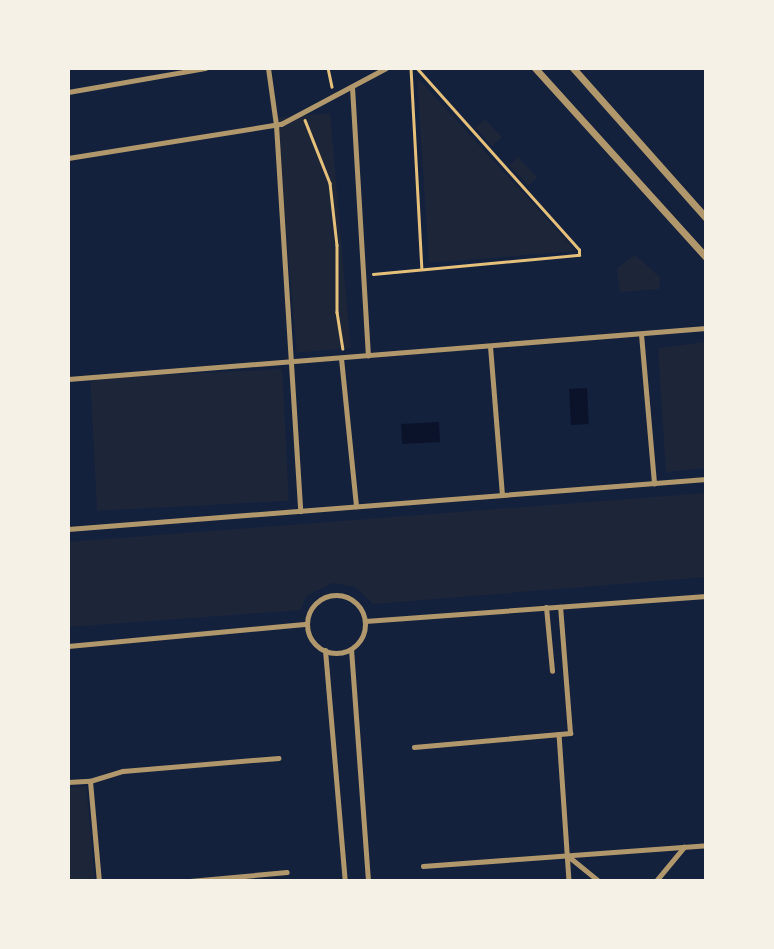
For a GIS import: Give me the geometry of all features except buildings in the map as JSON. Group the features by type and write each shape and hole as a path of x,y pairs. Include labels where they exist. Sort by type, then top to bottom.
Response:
{"street":[{"path":"68,92 205,68"},
{"path":"268,68 276,125 300,511"},
{"path":"68,158 276,125 302,114 386,68"},
{"path":"535,68 706,257"},
{"path":"573,68 706,218"},
{"path":"352,87 368,356"},
{"path":"68,379 706,327"},
{"path":"641,334 654,483"},
{"path":"490,346 502,495"},
{"path":"343,358 356,506"},
{"path":"68,529 706,479"},
{"path":"338,595 356,603 365,621 364,634 351,649 338,653 325,650 311,637 307,624 314,606 324,597 338,595"},
{"path":"365,621 706,596"},
{"path":"547,607 552,671"},
{"path":"414,747 570,733 560,607"},
{"path":"68,646 307,624"},
{"path":"351,649 368,881"},
{"path":"325,650 345,881"},
{"path":"559,734 569,881"},
{"path":"68,782 90,781 123,771 278,758"},
{"path":"90,781 99,881"},
{"path":"423,866 706,845"},
{"path":"656,881 685,846"},
{"path":"567,854 599,881"},
{"path":"190,881 287,872"}],"path":[{"path":"328,68 334,97"},
{"path":"411,68 422,269"},
{"path":"363,274 579,255 579,250 416,68"},
{"path":"302,114 330,183 337,245 337,312 343,358"}],"shaded area":[{"path":"417,77 576,251 429,263"},
{"path":"330,113 351,348 297,353 276,118"},
{"path":"485,119 502,138 492,146 475,128"},
{"path":"518,157 537,177 529,185 509,165"},
{"path":"635,255 660,277 659,289 620,292 617,268"},
{"path":"706,342 706,468 666,472 658,348"},
{"path":"282,369 289,501 97,511 90,379"},
{"path":"587,388 589,424 571,425 569,389"},
{"path":"439,422 440,442 402,444 401,424"},
{"path":"706,493 706,577 373,604 355,587 333,583 306,596 301,610 68,627 68,542"},
{"path":"86,786 95,881 68,881 68,788"}]}
